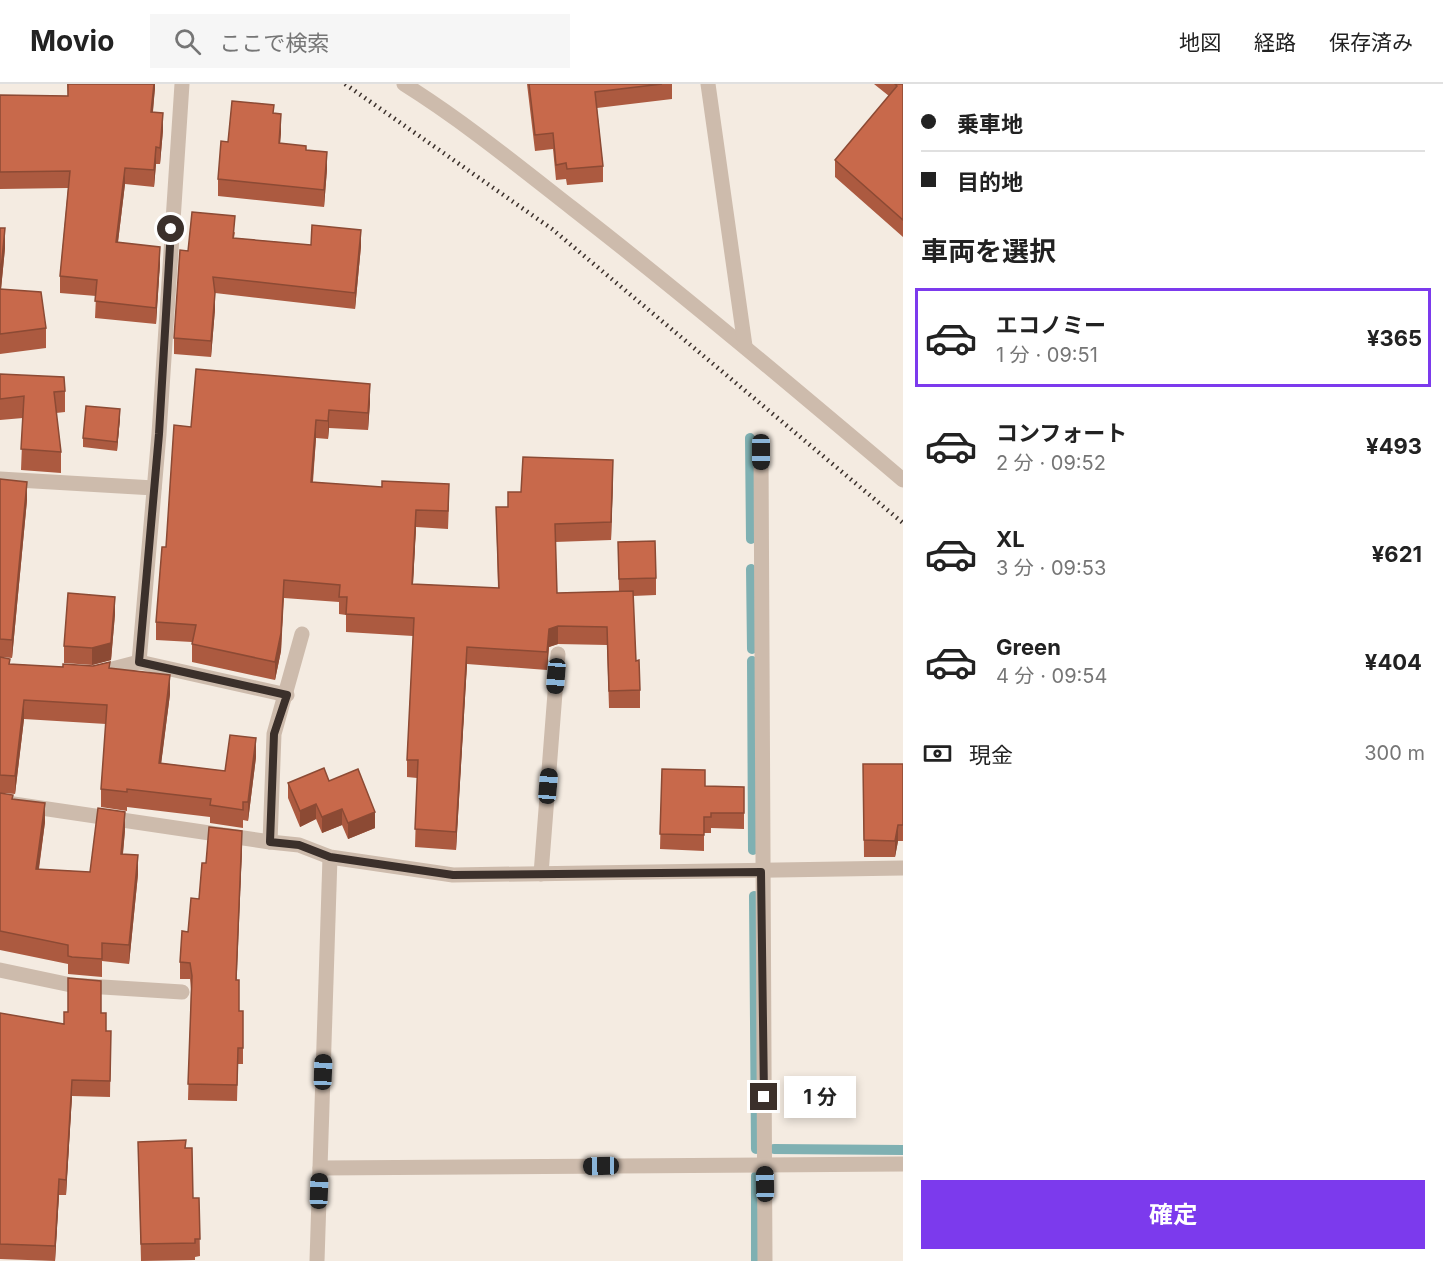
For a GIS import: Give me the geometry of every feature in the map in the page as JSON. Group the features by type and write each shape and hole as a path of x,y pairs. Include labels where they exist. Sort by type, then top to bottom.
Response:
{"street":[{"path":"139,662 154,488 181,84"},
{"path":"404,84 458,120 745,346 903,480"},
{"path":"708,84 745,346"},
{"path":"761,452 761,872 765,1261"},
{"path":"0,479 154,488"},
{"path":"270,842 274,734 287,695 302,634"},
{"path":"541,874 558,654"},
{"path":"81,674 93,675 139,662 287,695"},
{"path":"0,802 299,845 330,857 453,875 903,868"},
{"path":"317,1261 330,857"},
{"path":"0,970 71,985 182,992"},
{"path":"320,1168 903,1164"}],"building":[{"path":"68,84 154,84 151,112 163,113 160,148 156,147 154,170 125,168 116,242 160,247 156,308 95,301 97,280 60,276 70,171 0,172 0,95 68,96"},
{"path":"529,84 662,84 595,92 603,166 567,169 566,163 556,165 553,133 535,135"},
{"path":"895,84 903,84 903,220 835,160 897,86"},
{"path":"232,101 274,105 273,113 281,114 279,143 306,146 306,150 327,152 324,190 218,179 221,141 228,142"},
{"path":"192,212 235,216 233,238 311,245 312,225 361,230 355,293 213,277 215,293 211,341 174,338 180,250 188,251"},
{"path":"0,228 5,228 0,280"},
{"path":"0,289 41,292 46,328 0,334"},
{"path":"196,369 370,384 368,413 329,410 328,421 316,420 311,482 382,487 382,481 449,484 448,511 416,510 412,584 499,588 496,507 508,507 508,492 521,492 523,457 613,460 611,522 555,524 557,593 633,591 636,661 639,660 640,690 609,691 607,627 558,626 549,629 547,652 467,647 456,832 415,829 418,760 407,760 414,618 346,614 347,597 339,597 340,585 284,580 281,633 275,662 192,644 196,625 156,622 162,547 166,547 174,425 191,427"},
{"path":"0,374 64,377 65,391 54,392 61,452 21,449 24,396 0,399"},
{"path":"86,406 120,409 117,442 83,438"},
{"path":"0,479 27,482 12,640 0,639"},
{"path":"655,541 656,578 619,579 618,542"},
{"path":"68,593 115,597 111,643 92,648 64,646"},
{"path":"0,657 10,659 9,664 63,667 63,664 93,666 110,662 109,668 170,675 159,763 225,771 230,735 256,738 248,802 243,802 243,810 210,805 211,799 127,789 127,792 101,789 107,705 24,700 15,776 0,775"},
{"path":"863,764 903,764 903,825 898,825 895,841 864,840"},
{"path":"324,768 329,781 358,769 375,812 348,823 342,809 322,817 316,804 300,811 288,783"},
{"path":"662,769 705,770 705,786 744,787 744,813 711,813 711,817 704,817 704,835 660,834"},
{"path":"0,793 13,795 12,799 45,803 36,869 90,872 98,808 125,812 121,854 138,855 129,945 102,943 102,959 72,957 68,956 68,945 0,931"},
{"path":"209,827 242,831 236,980 239,980 239,1011 243,1011 243,1048 238,1048 237,1085 188,1084 192,976 190,963 180,962 182,931 188,932 191,898 199,899 202,863 206,863"},
{"path":"68,978 101,981 101,1013 106,1013 106,1031 111,1031 110,1081 72,1080 66,1180 59,1179 55,1246 0,1244 0,1013 64,1024 64,1012 68,1012"},
{"path":"186,1140 185,1148 192,1148 193,1198 199,1198 200,1239 195,1239 195,1243 141,1244 138,1142"}],"waterway":[{"path":"750,438 751,539"},
{"path":"751,569 752,649"},
{"path":"752,661 753,850"},
{"path":"754,896 756,1149"},
{"path":"774,1149 903,1150"},
{"path":"756,1176 756,1261"}],"railway":[{"path":"345,84 552,229 903,523"}],"route":[{"path":"171,229 159,434 139,662 287,695 274,734 270,842 299,845 330,857 453,875 761,872 764,1097"}]}
